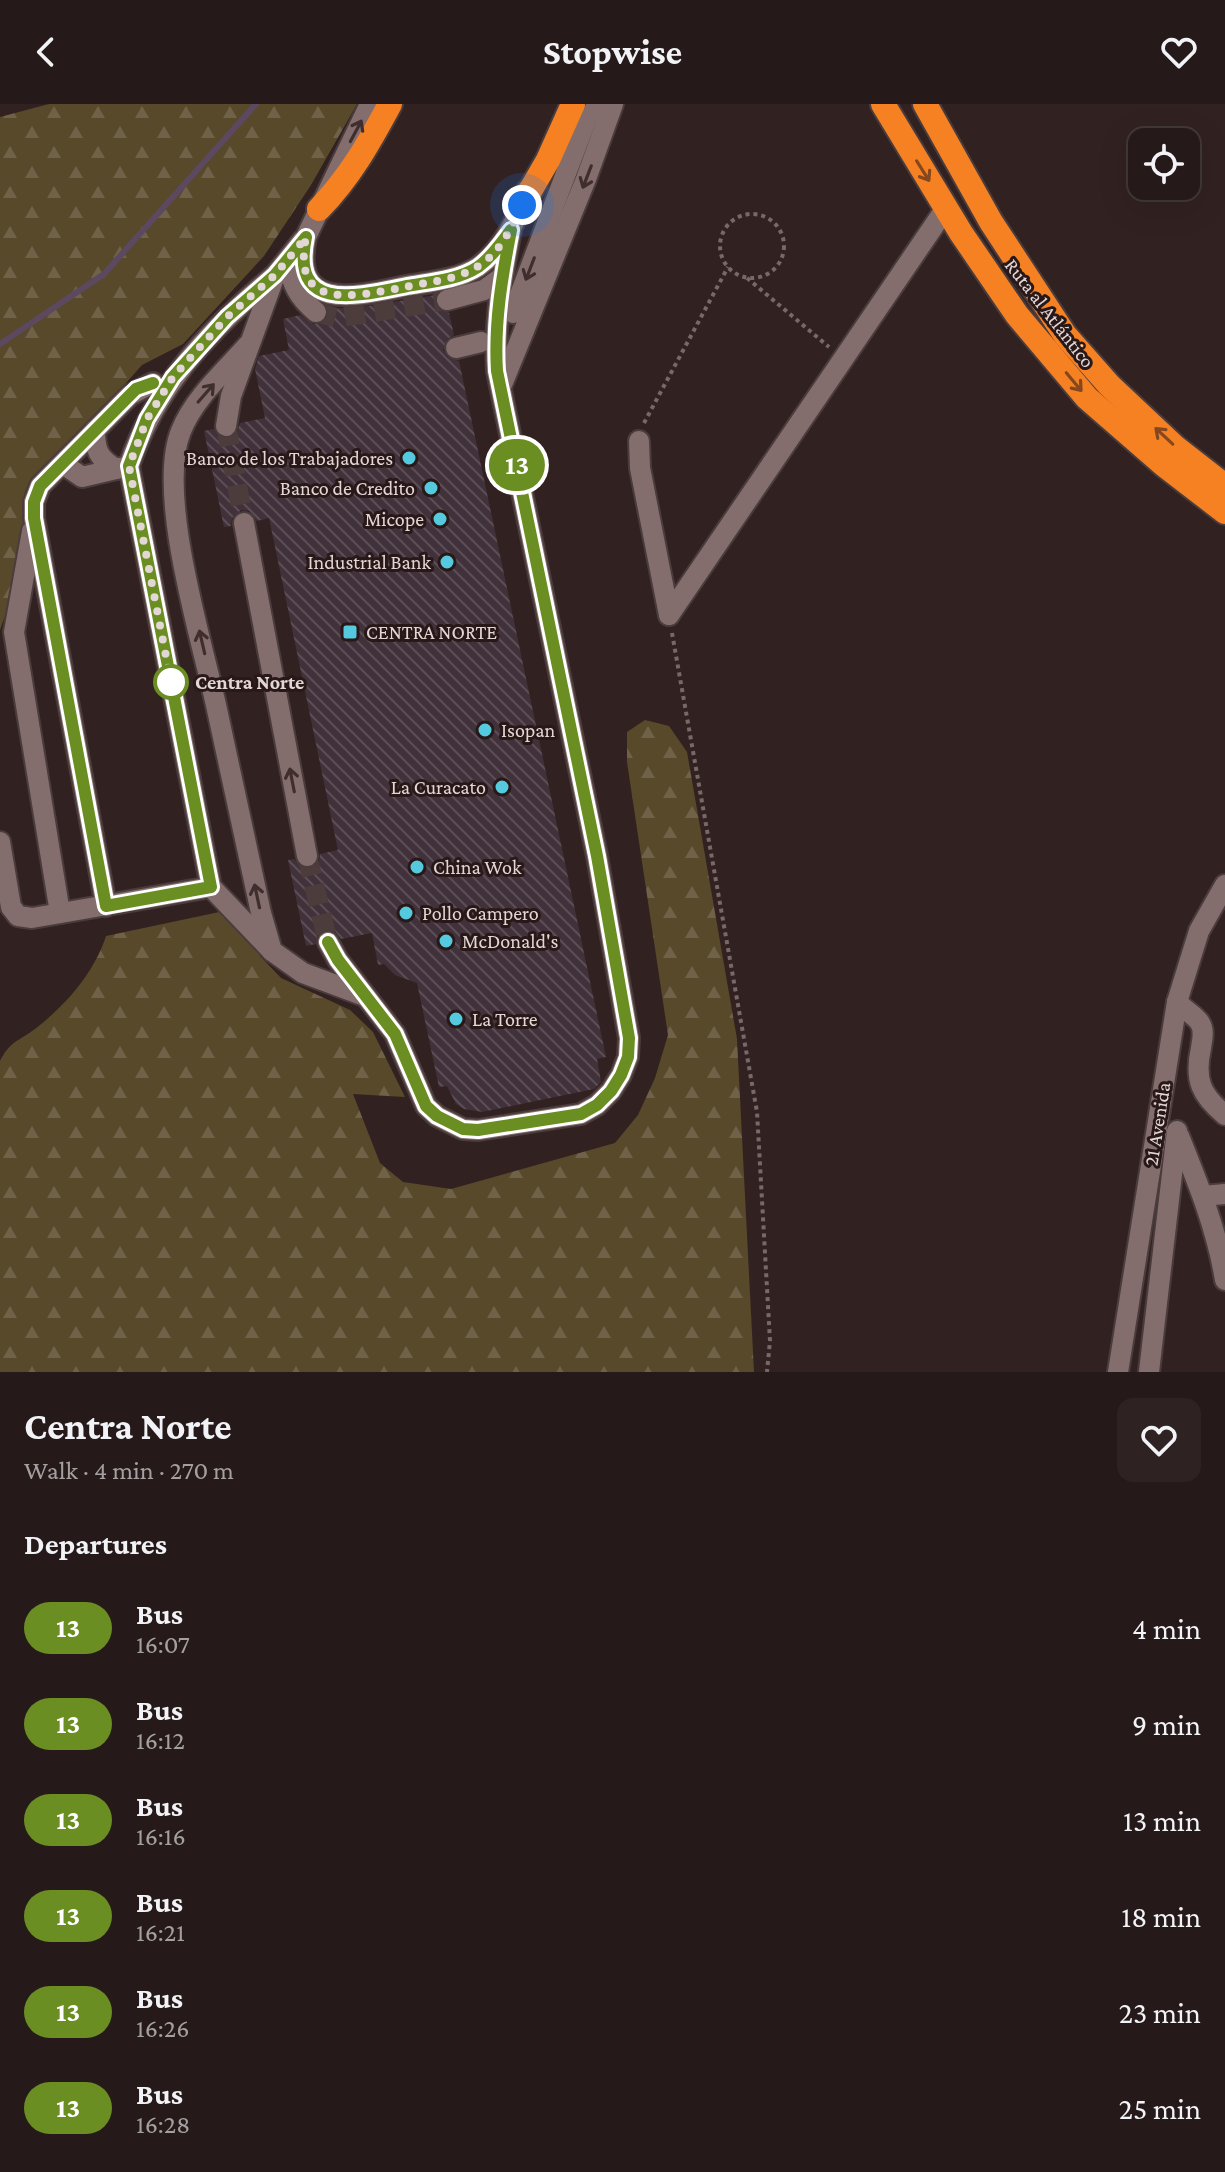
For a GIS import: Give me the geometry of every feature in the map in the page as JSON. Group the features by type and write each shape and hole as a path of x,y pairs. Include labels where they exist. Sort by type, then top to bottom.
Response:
{"highway":[{"path":"319,209 359,161 390,104"},
{"name":"Ruta al Atlántico","path":"883,104 946,208 1017,315 1087,398 1164,465 1225,512"},
{"path":"909,104 988,237 1020,283 1065,335"},
{"name":"Ruta al Atlántico","path":"925,104 991,222 1065,335 1109,385 1175,447 1225,486"},
{"path":"522,205 548,160 587,108"}],"street":[{"path":"370,104 306,237 302,256 305,275 316,288 333,296 356,296 456,277 477,267 498,248 511,230 559,104"},
{"path":"500,391 613,104"},
{"path":"513,313 587,108"},
{"path":"669,615 946,208"},
{"path":"328,942 338,960 395,1034 426,1106 437,1116 463,1129 478,1130 581,1114 597,1105 621,1075 628,1057 629,1038 597,856 500,391 495,336 511,230"},
{"path":"306,237 281,268 231,313 173,377 122,468 211,887 272,951 303,973 365,996"},
{"path":"281,268 301,300 316,312"},
{"path":"226,426 231,396 248,345 281,268"},
{"path":"447,300 484,290 502,277"},
{"path":"456,348 481,342"},
{"path":"248,345 194,407 181,431 174,457 173,487 184,564 272,951"},
{"path":"60,913 14,632 34,518 34,502 40,486 136,389 153,383"},
{"path":"95,430 96,452 101,458 122,468"},
{"path":"639,441 640,468 669,615"},
{"path":"63,464 82,477 122,468"},
{"path":"34,518 106,906"},
{"path":"244,523 307,856"},
{"path":"0,842 11,907 18,916 32,918 211,887"},
{"name":"21 Avenida","path":"1118,1372 1177,1002 1199,931 1225,885"},
{"path":"1177,1002 1200,1023 1203,1036 1198,1058 1199,1081 1206,1100 1225,1115"},
{"path":"1162,1091 1203,1196 1222,1258 1225,1280"},
{"path":"1149,1372 1177,1131"},
{"path":"1203,1196 1225,1194"}],"path":[{"path":"747,277 769,274 783,257 783,235 769,219 760,215 740,216 724,229 720,248 728,267 747,277 843,359"},
{"path":"639,441 645,419 728,267"},
{"path":"669,615 757,1112 770,1341 767,1372"}],"green space":[{"path":"49,104 357,104 311,185 264,256 183,344 142,365 49,470 25,491 26,556 0,630 0,117"},
{"path":"645,720 669,726 687,752 737,1039 754,1372 0,1372 0,1061 11,1045 35,1029 68,999 94,963 106,936 243,907 260,956 281,978 350,1010 373,1032 405,1097 353,1094 380,1163 403,1182 451,1189 615,1143 638,1115 655,1078 668,1035 627,762 627,732"}],"building":[{"name":"Centra Norte","path":"436,295 434,303 437,309 449,313 454,335 447,339 443,350 447,357 459,361 606,1057 597,1059 601,1082 594,1089 482,1112 464,1109 456,1104 447,1086 439,1087 417,983 395,975 384,964 378,965 372,933 341,939 335,931 327,929 317,935 316,944 306,946 288,860 294,859 302,868 310,869 319,861 320,854 338,850 269,518 257,521 249,511 241,510 232,518 231,526 224,527 204,431 214,429 218,436 230,438 236,434 240,423 265,418 255,369 259,356 289,350 283,319 300,315 313,324 319,324 326,320 329,309"}],"waterway":[{"path":"0,344 104,274 256,104"}],"tunnel":[{"path":"316,312 337,318 447,300"},
{"path":"226,426 244,523"},
{"path":"307,856 328,942"}],"bus line":[{"name":"13","path":"153,383 136,389 130,395 40,486 34,502 34,518 106,906 211,887 129,466 147,419 173,377 214,330 275,275 306,237 302,256 305,275 316,288 333,296 356,296 456,277 477,267 498,248 511,230 495,336 497,371 597,856 629,1038 628,1057 621,1075 597,1105 581,1114 478,1130 449,1124 426,1106 395,1034 338,960 328,942"}],"place":[{"name":"Banco de los Trabajadores","path":"409,458"},
{"name":"Banco de Credito","path":"431,488"},
{"name":"Micope","path":"440,519"},
{"name":"Industrial Bank","path":"447,562"},
{"name":"CENTRA NORTE","path":"350,632"},
{"name":"Centra Norte","path":"171,682"},
{"name":"Isopan","path":"485,730"},
{"name":"La Curacato","path":"502,787"},
{"name":"China Wok","path":"417,867"},
{"name":"Pollo Campero","path":"406,913"},
{"name":"McDonald's","path":"446,941"},
{"name":"La Torre","path":"456,1019"}],"route":[{"path":"171,682 129,466 147,419 173,377 240,304 275,275 306,237 302,256 305,275 316,288 333,296 356,296 456,277 477,267 498,248 511,230 522,205"}]}
